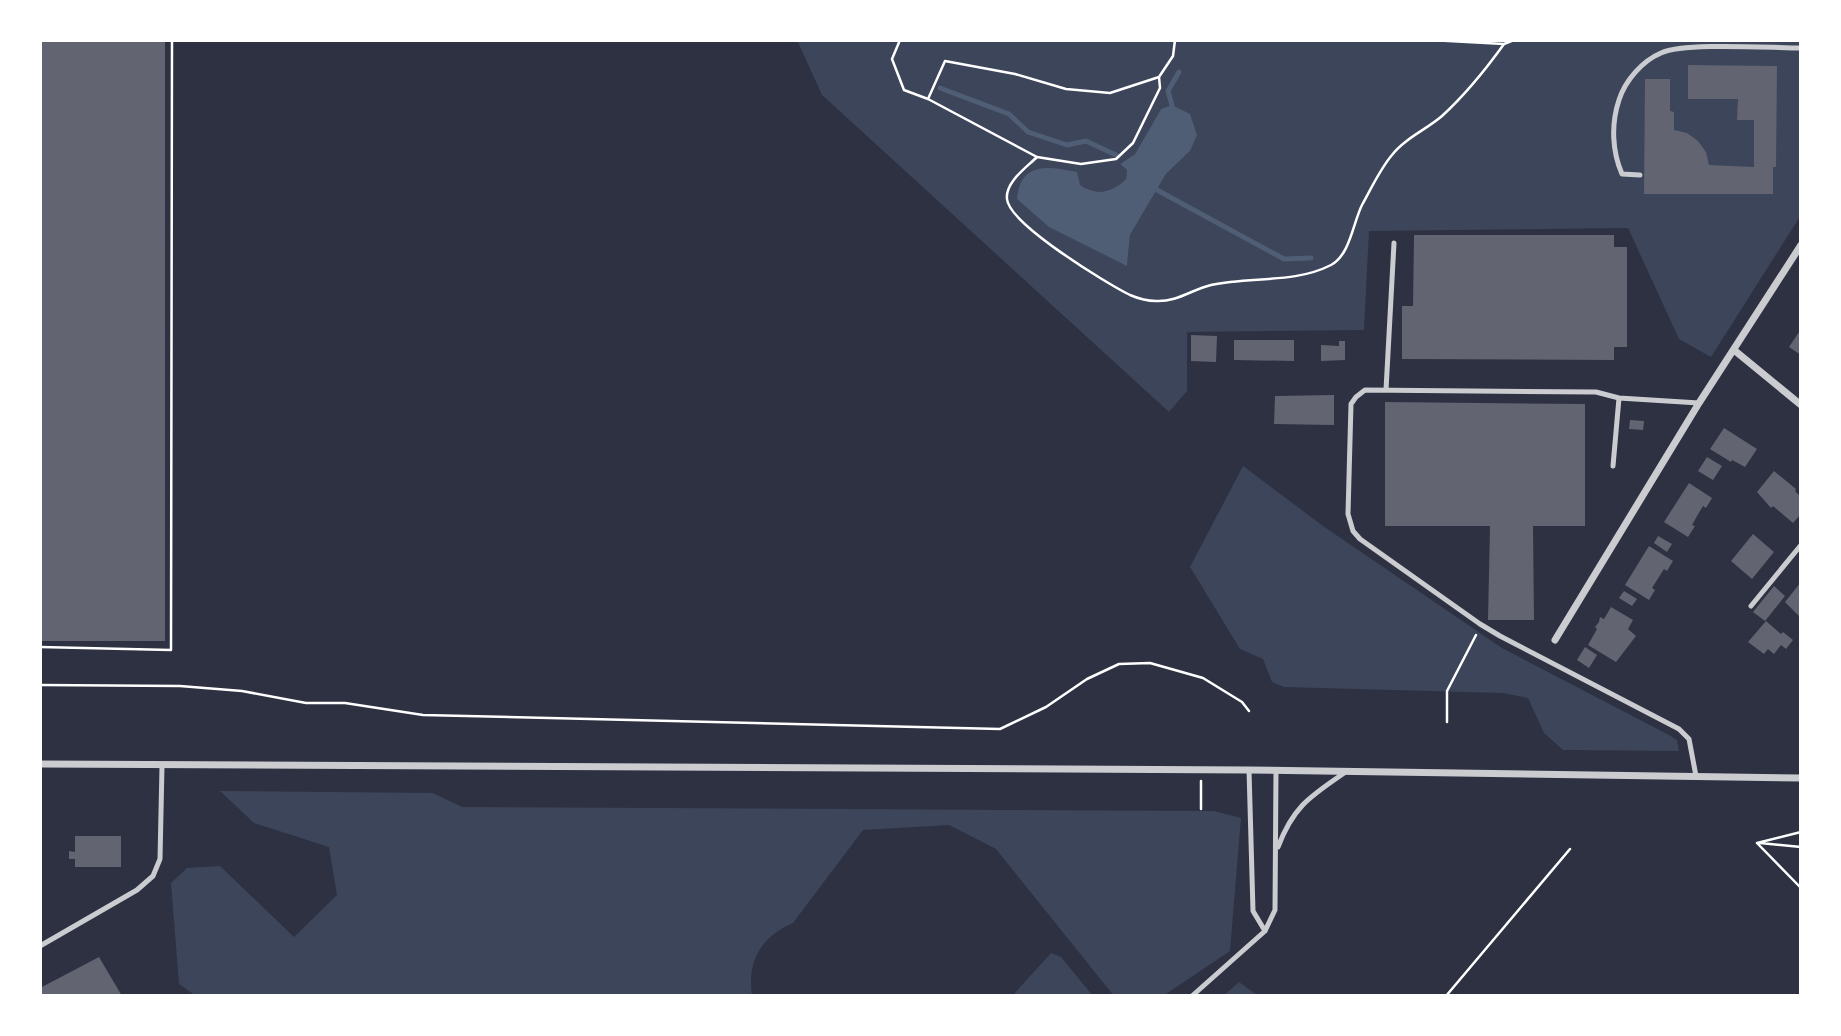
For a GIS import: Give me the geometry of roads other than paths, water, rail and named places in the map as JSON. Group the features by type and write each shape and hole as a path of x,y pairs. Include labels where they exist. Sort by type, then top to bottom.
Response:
{"street":[{"path":"1555,640 1699,403 1801,245"},
{"path":"1734,350 1801,405"},
{"path":"40,764 1276,770 1801,778"}],"lane":[{"path":"1640,175 1622,174 1613,143 1615,112 1621,93 1636,71 1647,61 1662,52 1682,48 1801,47"},
{"path":"1386,390 1394,243"},
{"path":"1696,776 1689,739 1679,729 1480,624 1360,539 1348,514 1352,404 1365,390 1596,392 1619,398 1699,403"},
{"path":"1613,466 1619,398"},
{"path":"1751,607 1801,545"},
{"path":"40,946 137,890 153,876 160,859 162,766"},
{"path":"1249,770 1253,911 1265,931"},
{"path":"1192,996 1265,931 1275,910 1276,770"},
{"path":"1275,853 1284,830 1304,801 1347,771"}],"waterway":[{"path":"1172,105 1168,91 1179,72"},
{"path":"940,88 1009,114 1028,132 1067,145 1086,141 1116,155"},
{"path":"1157,190 1284,259 1311,258"}]}
